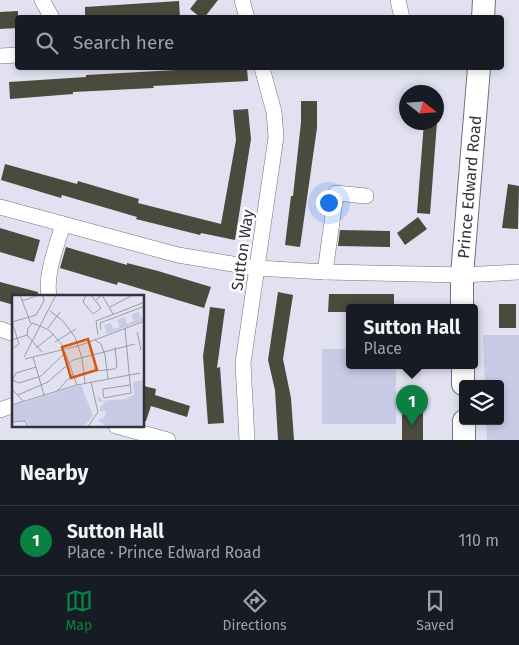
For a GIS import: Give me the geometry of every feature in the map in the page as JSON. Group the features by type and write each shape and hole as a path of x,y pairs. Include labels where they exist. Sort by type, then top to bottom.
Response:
{"main road":[{"path":"483,15 484,0"},
{"name":"Prince Edward Road","path":"462,304 462,275 479,70"},
{"path":"464,425 464,440"}],"street":[{"path":"42,0 50,15"},
{"path":"242,0 247,15"},
{"path":"398,0 401,15"},
{"path":"0,56 15,55"},
{"name":"Sutton Way","path":"247,440 243,362 276,137 274,112 263,70"},
{"path":"326,272 336,193 366,196"},
{"path":"0,207 178,255 257,268 326,272 462,275 519,272"},
{"path":"50,295 48,288 52,264 63,224"},
{"path":"0,329 12,333"},
{"path":"0,410 12,406"},
{"path":"123,428 168,440"}],"shaded area":[{"path":"483,335 519,335 519,440 487,440 486,425 504,425 504,380 485,380"},
{"path":"322,349 346,349 346,369 396,369 396,424 322,424"}],"building":[{"path":"197,0 218,0 206,15 197,15 190,9"},
{"path":"179,1 180,15 85,15 85,7"},
{"path":"18,11 18,15 15,15 15,28 0,29 0,12"},
{"path":"176,70 247,70 248,81 73,92 73,94 10,99 9,82 86,77 86,75"},
{"path":"301,101 317,101 317,128 300,247 285,245 291,196 293,196 301,122"},
{"path":"248,109 251,139 235,240 201,233 200,235 136,219 137,217 62,195 61,198 1,180 5,164 77,184 78,181 139,199 138,203 221,224 236,140 233,110"},
{"path":"423,130 436,130 430,214 417,213"},
{"path":"508,184 519,186 518,229 502,228"},
{"path":"418,217 427,229 405,245 397,233"},
{"path":"0,228 40,240 34,262 0,252"},
{"path":"340,230 390,231 390,247 338,246"},
{"path":"66,247 211,287 204,308 118,282 117,285 60,268"},
{"path":"0,282 38,292 38,295 12,295 12,304 0,301"},
{"path":"278,292 293,295 283,359 291,398 294,440 278,440 275,390 268,360"},
{"path":"329,294 394,294 394,304 346,304 346,312 328,312"},
{"path":"499,304 516,304 516,328 499,328"},
{"path":"210,307 225,309 217,368 220,367 224,423 208,424 203,356"},
{"path":"145,386 156,389 155,395 190,406 187,417 151,406 146,421"},
{"path":"402,411 423,411 423,440 402,440"}],"place":[{"name":"Sutton Hall","path":"412,426"}]}
